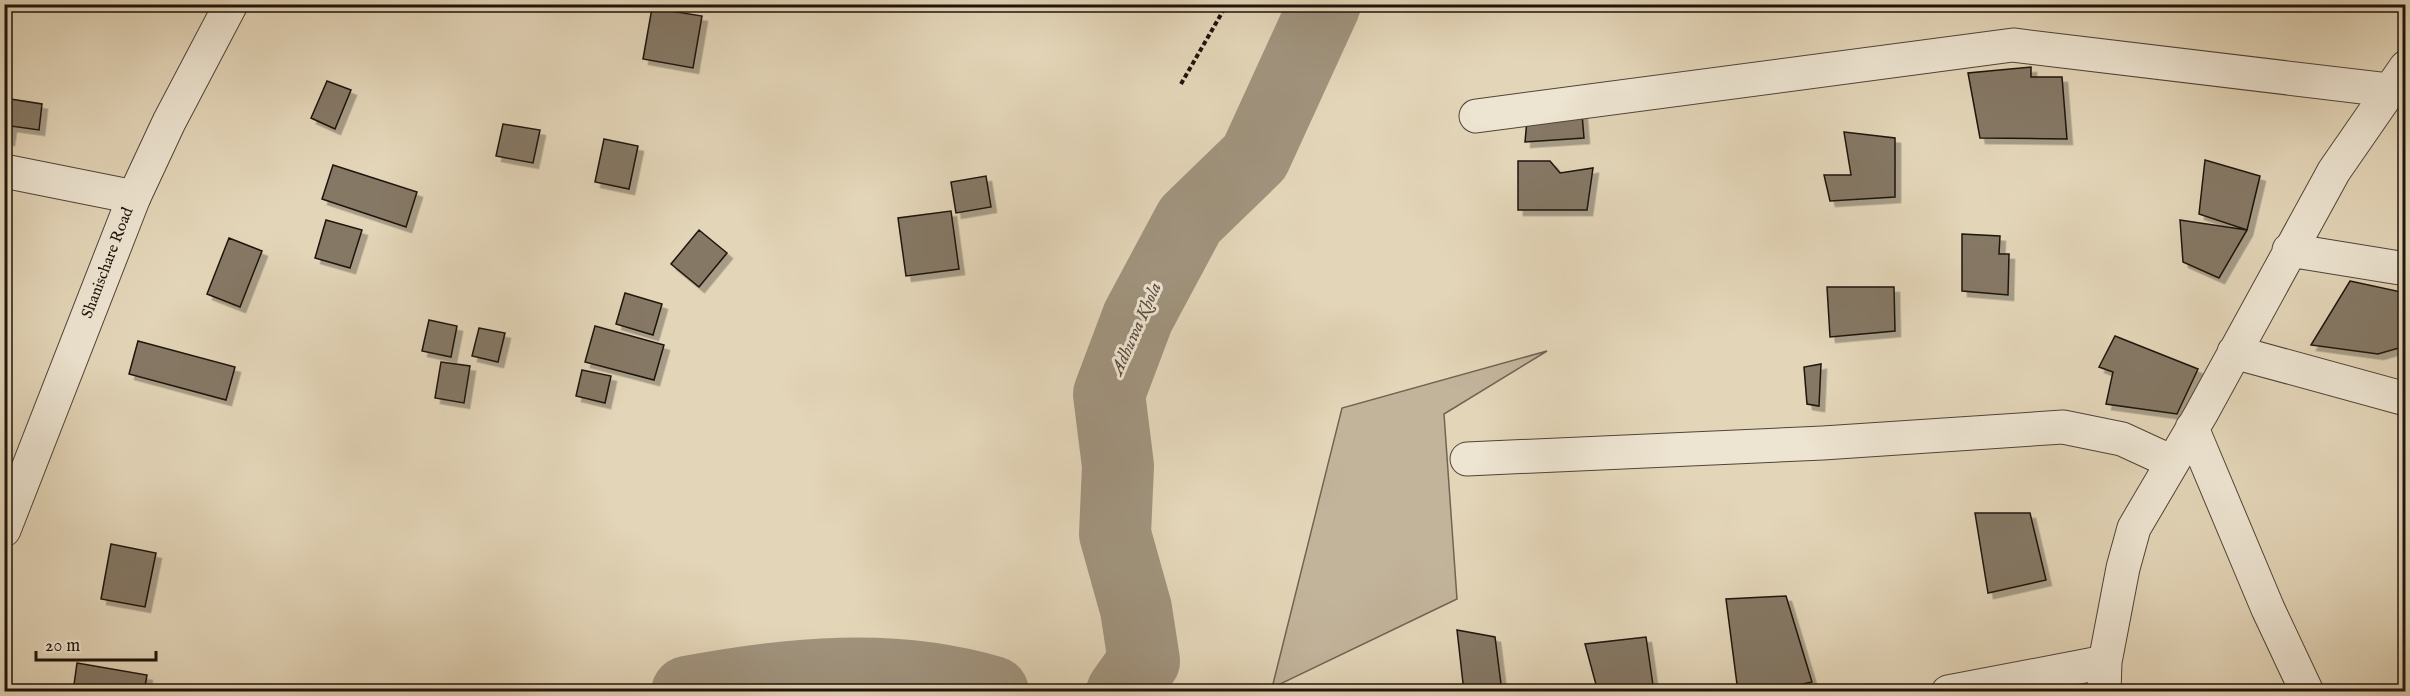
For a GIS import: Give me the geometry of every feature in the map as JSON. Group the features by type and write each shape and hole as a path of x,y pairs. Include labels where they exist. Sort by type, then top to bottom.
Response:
{"street":[{"name":"Shanischare Road","path":"4,530 134,197 169,122 231,4"},
{"path":"1476,116 2013,45 2397,79 2334,171 2134,528 2122,568 2105,677 1948,692"},
{"path":"4,171 134,197"},
{"path":"2289,250 2406,269"},
{"path":"2234,352 2406,399"},
{"path":"1467,459 1947,436 2063,428 2122,439 2172,462"},
{"path":"2192,428 2268,609 2307,692"}],"path":[{"path":"1181,84 1227,4"}],"shaded area":[{"path":"1547,351 1444,414 1457,599 1272,688 1342,408"}],"building":[{"path":"652,8 702,16 693,68 643,59"},
{"path":"2031,67 2031,77 2062,77 2067,139 1980,138 1968,73"},
{"path":"327,81 351,90 335,129 311,118"},
{"path":"4,98 42,104 39,130 11,126 9,140 4,139"},
{"path":"1581,102 1584,138 1525,142 1528,109"},
{"path":"503,124 540,130 533,163 496,156"},
{"path":"1844,132 1895,138 1895,197 1830,201 1824,175 1851,175"},
{"path":"604,139 638,146 629,189 595,182"},
{"path":"2205,160 2260,176 2247,230 2199,214"},
{"path":"1518,161 1550,161 1560,173 1593,168 1587,210 1518,210"},
{"path":"333,165 417,192 406,227 322,199"},
{"path":"986,176 991,207 956,213 951,182"},
{"path":"951,211 959,269 906,276 898,218"},
{"path":"326,220 362,230 350,268 315,258"},
{"path":"2180,220 2247,230 2219,278 2183,262"},
{"path":"699,230 727,253 699,287 671,264"},
{"path":"1962,234 2000,236 1999,254 2009,254 2008,295 1962,291"},
{"path":"229,238 262,251 240,307 207,294"},
{"path":"2350,281 2406,293 2406,346 2378,354 2311,345"},
{"path":"1827,287 1894,287 1895,331 1830,337"},
{"path":"625,293 662,304 653,335 616,324"},
{"path":"429,320 457,326 451,357 422,351"},
{"path":"595,326 664,345 654,380 585,362"},
{"path":"479,328 505,333 498,362 472,356"},
{"path":"2115,336 2198,369 2177,414 2106,404 2113,372 2099,367"},
{"path":"138,341 235,367 226,400 129,374"},
{"path":"441,362 470,366 464,403 435,398"},
{"path":"1821,364 1819,406 1807,404 1804,367"},
{"path":"582,370 611,376 605,403 576,396"},
{"path":"1975,513 2030,513 2046,580 1988,593"},
{"path":"111,544 156,553 145,607 101,599"},
{"path":"1786,596 1812,682 1766,692 1738,692 1726,599"},
{"path":"1457,630 1495,637 1502,692 1464,692"},
{"path":"1646,637 1654,692 1598,692 1585,644"},
{"path":"77,663 147,675 144,692 73,692"}],"waterway":[{"name":"Adhuwa Khola","path":"1122,692 1144,661 1136,609 1115,534 1118,466 1109,394 1138,317 1190,220 1255,157 1325,4"},
{"name":"Adhuwa Khola","path":"687,692 764,680 840,674 917,677 993,692"}]}
